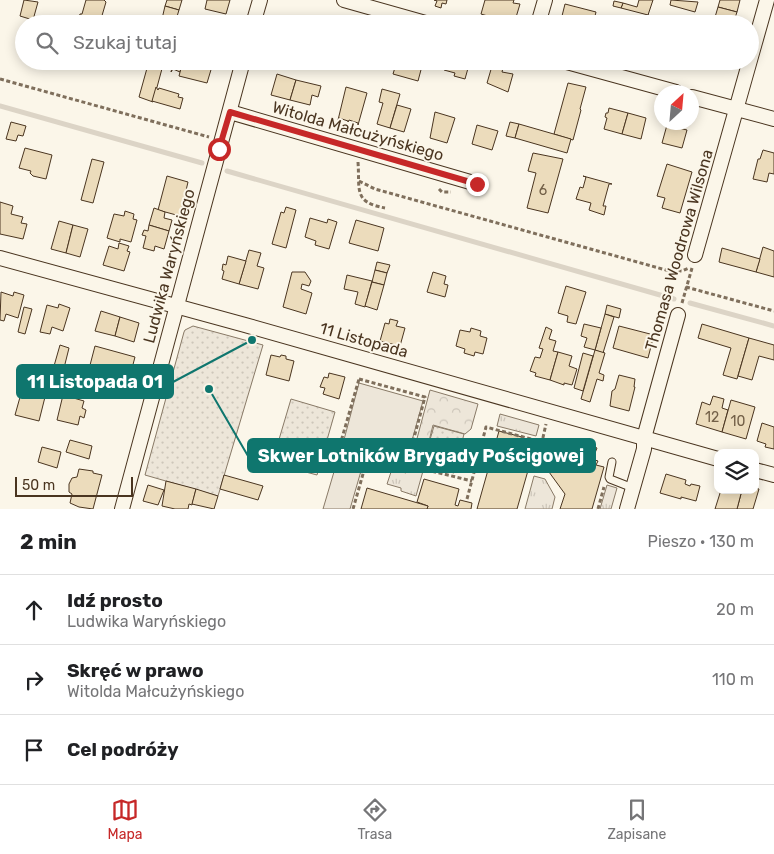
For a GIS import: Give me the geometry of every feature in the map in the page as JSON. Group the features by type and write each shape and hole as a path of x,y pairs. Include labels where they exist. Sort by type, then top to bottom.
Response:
{"street":[{"path":"256,15 260,0"},
{"path":"344,0 397,15"},
{"path":"541,15 545,0"},
{"name":"Thomasa Woodrowa Wilsona","path":"759,29 767,0"},
{"name":"Ludwika Waryńskiego","path":"122,509 241,70"},
{"path":"596,70 654,86"},
{"name":"Thomasa Woodrowa Wilsona","path":"694,260 748,70"},
{"path":"699,99 774,119"},
{"name":"Witolda Małcużyńskiego","path":"230,112 477,184"},
{"name":"11 Listopada","path":"0,258 714,458"},
{"name":"Thomasa Woodrowa Wilsona","path":"627,509 644,449 644,438 678,316"},
{"path":"759,471 774,475"}],"lane":[{"path":"612,462 610,479 633,488"}],"path":[{"path":"0,79 222,140"},
{"path":"358,149 360,194 364,202 370,206 385,208"},
{"path":"359,181 375,189 666,270 682,271 694,260"},
{"name":"Thomasa Woodrowa Wilsona","path":"678,316 694,260"},
{"path":"686,287 774,311"},
{"path":"359,379 425,397 405,471 367,460 338,452 359,379"},
{"path":"467,499 486,426 542,442 547,420"},
{"path":"353,509 367,460"},
{"path":"407,464 472,481"},
{"path":"598,509 605,484 610,479"}],"green space":[{"path":"193,326 263,345 218,496 145,475 184,332"},
{"path":"359,383 423,401 404,469 341,451"},
{"path":"430,390 478,404 471,429 465,434 433,425 427,449 415,446"},
{"path":"291,399 335,412 317,475 272,463"},
{"path":"500,414 539,425 536,436 497,426"},
{"path":"434,426 464,434 454,473 426,466 424,460"},
{"path":"336,465 361,471 350,509 323,509"},
{"path":"408,467 423,471 416,496 401,491 401,488 387,484 392,469 406,473"},
{"path":"534,476 545,479 555,497 552,509 525,509"},
{"path":"607,485 617,488 611,509 600,509"}],"building":[{"path":"24,0 38,2 34,15 20,15"},
{"path":"86,0 104,0 106,2 102,15 80,15 82,14"},
{"path":"167,0 182,0 179,10 165,6"},
{"path":"207,0 230,0 226,14 205,9"},
{"path":"434,0 447,0 446,4 442,3 441,8 435,6 437,1"},
{"path":"485,0 514,0 513,3 520,4 517,15 481,14"},
{"path":"639,0 653,0 648,15 621,8 623,3 637,7"},
{"path":"671,0 698,2 695,12 670,5"},
{"path":"720,0 740,0 737,12 718,7"},
{"path":"614,1 623,3 621,8 613,6"},
{"path":"565,4 596,12 595,15 562,15"},
{"path":"165,6 179,10 177,15 163,15"},
{"path":"718,7 737,12 736,15 716,15"},
{"path":"146,70 162,70 153,102 139,97"},
{"path":"181,70 211,70 207,83 179,76"},
{"path":"394,70 421,70 418,81 393,74"},
{"path":"444,70 468,70 465,79 454,76 455,73"},
{"path":"491,70 502,70 502,72 513,74 508,92 487,83"},
{"path":"277,74 296,80 290,100 271,95"},
{"path":"296,80 321,86 318,97 312,95 310,105 290,100"},
{"path":"568,83 586,87 573,140 554,134"},
{"path":"156,87 158,90 159,88 179,94 178,97 183,98 180,109 152,101"},
{"path":"346,87 367,93 358,125 358,123 349,120 348,122 339,118 338,120"},
{"path":"382,89 400,94 390,128 377,124 383,103 379,102"},
{"path":"397,105 411,109 404,132 390,128"},
{"path":"609,108 628,113 622,134 604,129 607,118 605,117"},
{"path":"435,112 455,118 447,143 430,138"},
{"path":"628,113 646,118 641,139 622,134"},
{"path":"11,122 26,126 23,136 18,135 16,141 6,139"},
{"path":"510,122 519,124 515,138 506,136"},
{"path":"519,124 571,139 567,153 515,138"},
{"path":"477,125 498,131 492,150 472,144"},
{"path":"666,130 687,130 682,148 662,143"},
{"path":"25,148 52,155 46,179 33,176 30,173 31,171 19,168"},
{"path":"763,150 774,153 774,174 769,173 767,182 753,179 758,159 760,159"},
{"path":"533,153 563,159 548,213 527,208 536,173 528,171"},
{"path":"92,159 104,162 93,203 81,200"},
{"path":"667,164 692,172 680,213 662,208 665,198 657,196"},
{"path":"167,176 188,182 180,216 158,210"},
{"path":"583,176 612,184 609,184 603,206 606,206 604,215 589,210 591,203 576,199 580,187 583,188 586,177"},
{"path":"0,202 13,206 11,214 23,217 21,223 27,224 23,239 0,234"},
{"path":"286,207 296,210 286,248 272,244 281,212 284,213"},
{"path":"154,208 165,212 164,218 172,220 169,231 149,225"},
{"path":"125,211 134,214 133,219 137,220 131,242 120,239 120,242 107,238 114,214 124,216"},
{"path":"310,218 327,223 328,219 337,222 329,249 315,245 316,241 305,237"},
{"path":"356,220 384,228 378,251 349,243"},
{"path":"59,221 73,225 66,253 51,249"},
{"path":"73,225 88,229 80,257 66,253"},
{"path":"149,225 169,231 164,249 155,246 154,251 143,248 146,236 142,235 144,230 148,231"},
{"path":"119,243 129,246 127,251 130,252 124,271 103,265 109,246 118,249"},
{"path":"763,247 774,251 774,277 756,272"},
{"path":"722,248 760,259 756,272 719,262"},
{"path":"249,250 261,253 257,266 264,268 258,289 239,284"},
{"path":"228,256 246,261 239,284 222,279 223,264 226,265"},
{"path":"377,262 390,265 387,273 375,270"},
{"path":"375,270 387,273 384,285 372,282"},
{"path":"292,272 305,272 311,281 309,286 302,284 301,289 312,293 306,314 283,307"},
{"path":"433,272 446,276 444,284 448,285 445,297 427,292"},
{"path":"347,275 372,281 365,307 355,304 358,292 344,289"},
{"path":"372,282 384,285 377,310 365,306"},
{"path":"566,286 586,292 576,324 567,322 568,316 558,313"},
{"path":"1,292 13,296 14,292 24,295 18,318 6,314 4,321 0,320"},
{"path":"59,304 70,308 63,331 52,327 50,334 40,332 47,305 58,308"},
{"path":"607,305 621,309 619,318 605,314"},
{"path":"24,307 32,309 25,334 18,332"},
{"path":"101,311 120,317 115,336 95,331"},
{"path":"605,314 614,317 603,353 595,350"},
{"path":"120,317 139,323 134,342 115,336"},
{"path":"390,319 398,321 396,326 405,328 400,346 380,341 385,323 389,324"},
{"path":"584,324 601,328 595,350 584,347 587,338 581,336"},
{"path":"702,324 749,338 737,379 723,375 731,348 698,338"},
{"path":"619,326 654,335 648,358 613,348"},
{"path":"546,327 552,330 549,339 556,341 553,351 558,352 550,380 535,376 536,373 530,371 535,357 540,358 543,349 539,348"},
{"path":"471,328 481,331 480,336 487,338 483,354 475,352 474,356 464,353 465,349 456,346 460,330 470,332"},
{"path":"749,338 774,345 774,360 759,356 752,380 738,376"},
{"path":"60,345 69,348 64,368 54,366"},
{"path":"95,346 135,357 131,372 128,371 126,379 89,369"},
{"path":"595,350 605,353 599,373 604,375 603,381 597,379 590,402 581,399"},
{"path":"558,352 572,356 569,366 577,369 572,385 564,383 564,385 550,380"},
{"path":"583,353 593,356 583,391 574,388"},
{"path":"271,355 286,356 286,359 294,361 289,381 266,375"},
{"path":"329,373 345,377 339,399 323,394 325,388 320,387 324,377 328,378"},
{"path":"619,375 635,379 629,411 610,406 612,391 615,389"},
{"path":"22,390 45,397 39,421 15,415"},
{"path":"63,395 84,401 82,408 86,410 84,418 80,416 78,425 57,420"},
{"path":"713,396 724,399 722,408 728,410 722,432 696,424 702,402 710,405"},
{"path":"731,400 755,407 746,439 722,432"},
{"path":"762,423 774,427 774,449 765,447 766,444 757,441"},
{"path":"499,431 522,437 521,440 535,444 535,441 549,445 551,439 573,444 579,453 591,445 597,448 595,453 584,460 591,464 592,459 598,461 596,465 604,467 592,509 560,509 565,494 549,472 529,467 517,509 477,509"},
{"path":"70,440 92,446 89,459 66,452"},
{"path":"42,447 61,452 57,468 38,462"},
{"path":"79,469 93,471 93,473 102,475 93,509 79,507 70,503 72,494 69,492 69,484 72,478 77,477"},
{"path":"666,474 686,480 685,484 690,486 691,484 700,486 696,501 660,493"},
{"path":"224,475 263,486 258,500 220,489"},
{"path":"424,479 459,489 455,505 458,506 460,500 472,503 471,509 427,509 428,506 417,502"},
{"path":"166,481 196,489 192,505 189,504 188,509 162,506"},
{"path":"148,485 164,490 158,505 143,501"},
{"path":"367,488 428,506 427,509 361,509"},
{"path":"196,489 218,496 214,509 192,504"},
{"path":"720,494 741,494 737,509 715,509"},
{"path":"741,494 758,494 753,509 737,509"}],"waterway":[{"path":"0,106 202,163"},
{"path":"227,171 674,299"},
{"path":"690,303 774,326"}],"place":[{"name":"11 Listopada 01","path":"252,340"},
{"name":"Skwer Lotników Brygady Pościgowej","path":"209,389"}],"route":[{"path":"219,149 230,112 477,184"}]}
